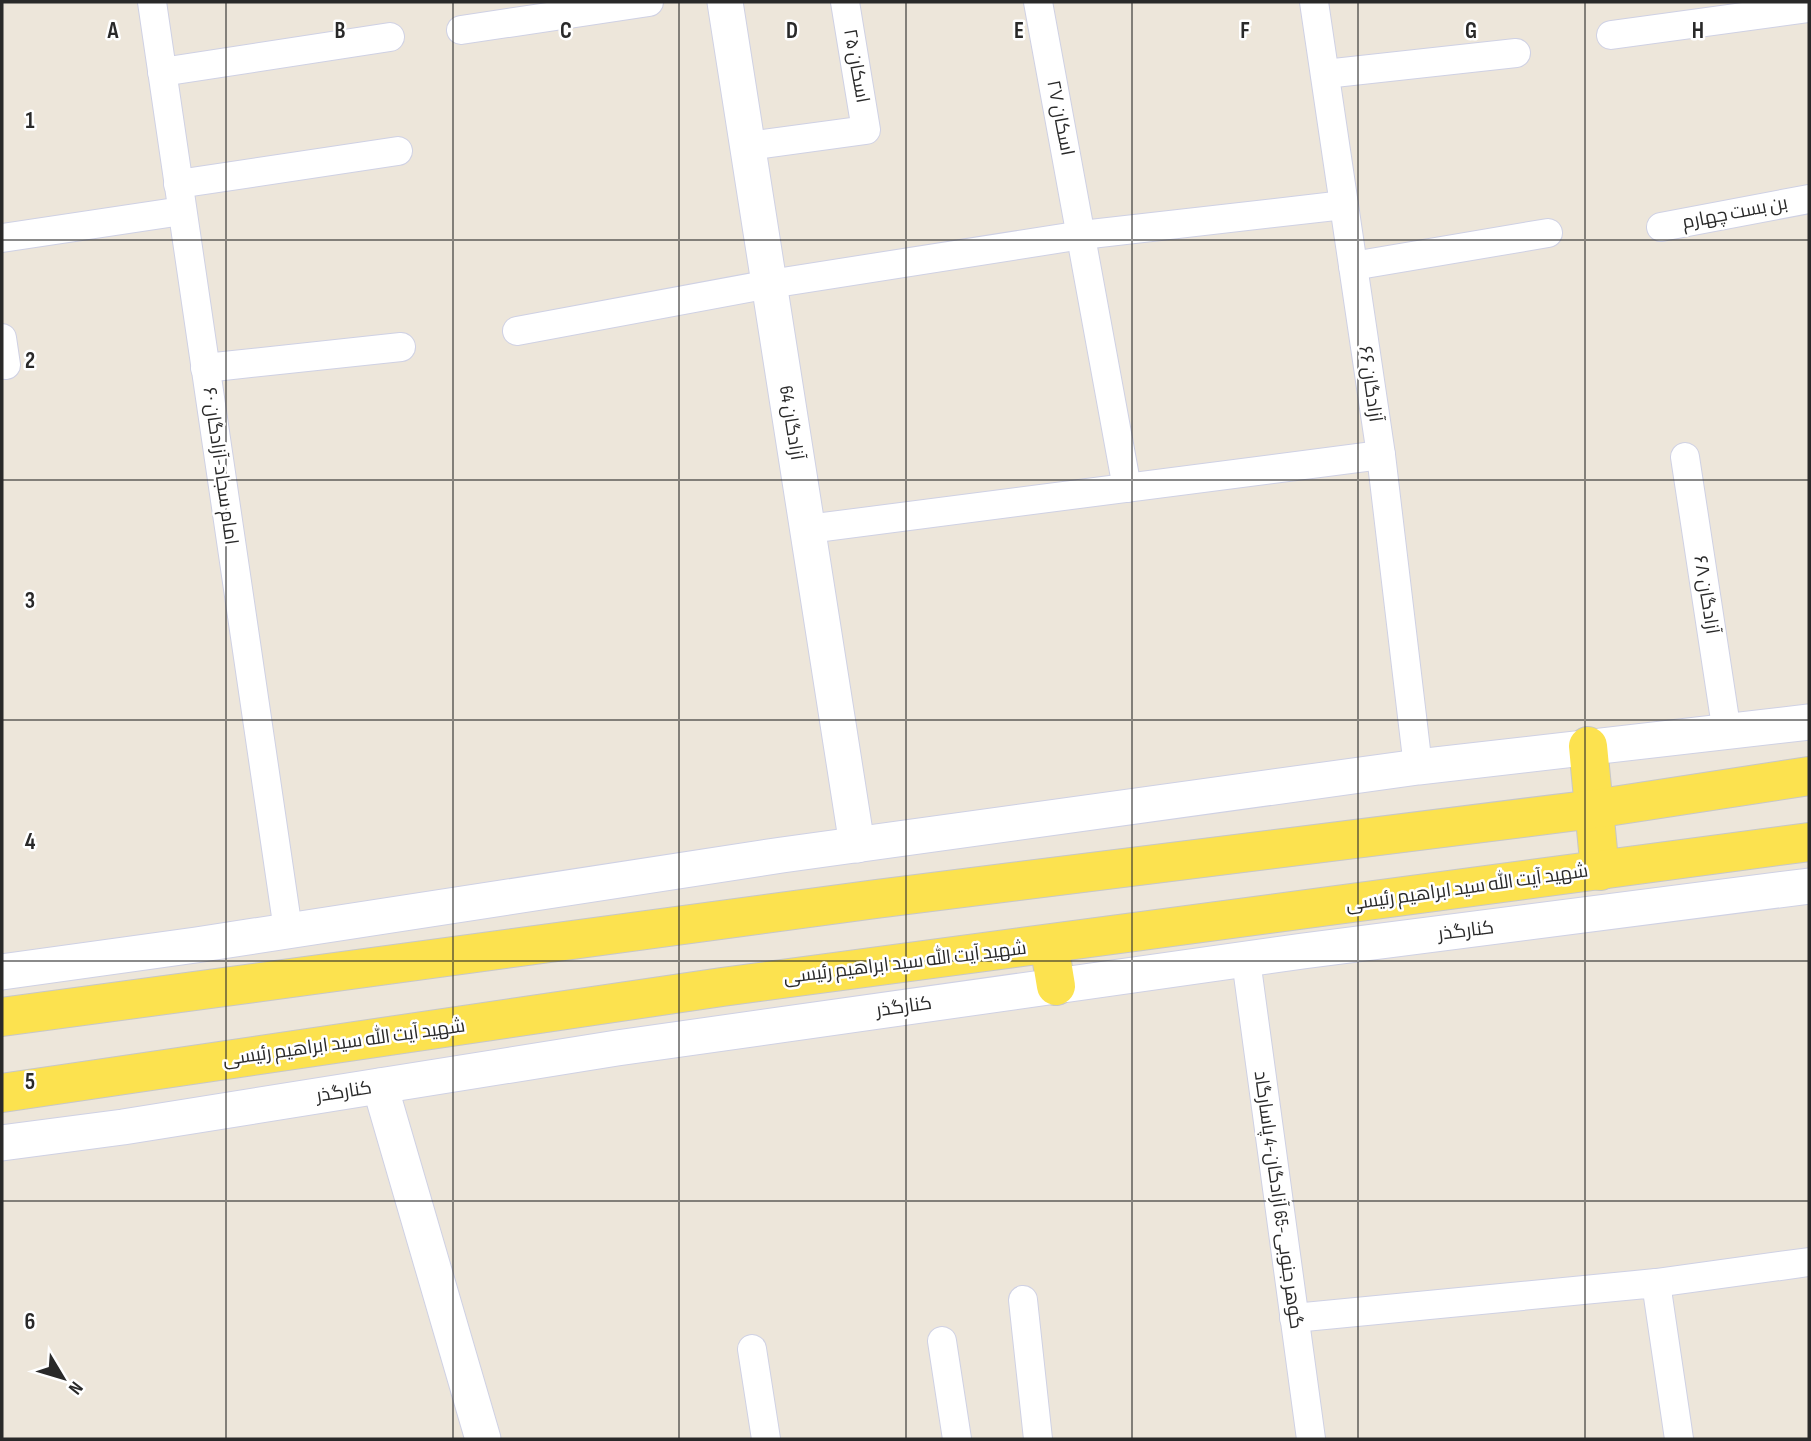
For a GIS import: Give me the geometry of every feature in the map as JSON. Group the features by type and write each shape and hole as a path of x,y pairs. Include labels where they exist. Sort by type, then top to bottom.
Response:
{"main road":[{"path":"1588,746 1600,871"},
{"path":"2,1017 876,899 1594,809 1809,776"},
{"name":"شهید آیت الله سید ابراهیم رئیسی","path":"2,1093 722,987 1809,842"},
{"path":"1049,944 1056,986"}],"street":[{"name":"امام سجاد-آزادگان ۶۰","path":"152,2 288,930"},
{"path":"461,30 649,2"},
{"name":"آزادگان 64","path":"725,2 857,845"},
{"name":"اسکان ۲۵","path":"748,146 866,130 845,2"},
{"name":"اسکان ۲۷","path":"1038,2 1127,488"},
{"name":"آزادگان ۶۶","path":"1314,2 1381,455 1418,767"},
{"path":"1611,35 1809,8"},
{"path":"162,72 390,37"},
{"path":"1325,74 1516,52"},
{"path":"2,238 398,151"},
{"name":"بن بست چهارم","path":"1661,227 1809,199"},
{"path":"517,331 769,284 1082,235 1344,205"},
{"path":"1353,266 1548,233"},
{"path":"205,368 401,347"},
{"path":"808,529 1381,455"},
{"name":"آزادگان ۶۸","path":"1685,457 1727,733"},
{"path":"2,972 857,845 1418,767 1809,722"},
{"name":"کنارگذر","path":"2,1143 123,1127 617,1048 1246,960 1809,886"},
{"name":"گوهر جنوبی-65 آزادگان-4 پاسارگاد","path":"1246,960 1311,1439"},
{"path":"380,1086 483,1439"},
{"path":"1294,1318 1656,1283 1809,1262"},
{"path":"1656,1283 1679,1439"},
{"path":"1023,1300 1038,1439"},
{"path":"942,1341 957,1439"},
{"path":"752,1349 766,1439"}]}
